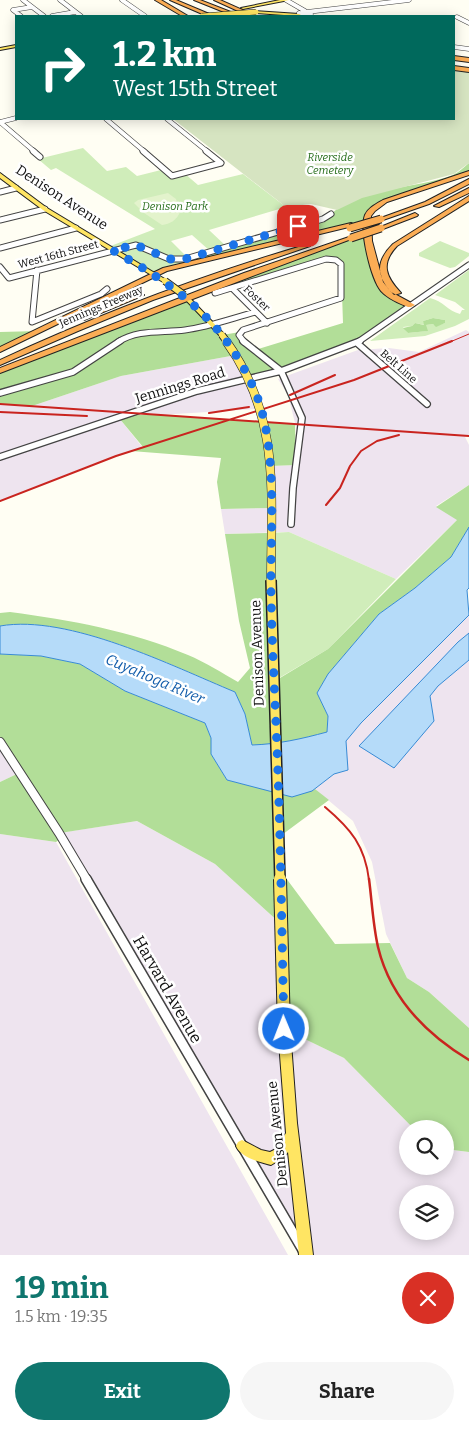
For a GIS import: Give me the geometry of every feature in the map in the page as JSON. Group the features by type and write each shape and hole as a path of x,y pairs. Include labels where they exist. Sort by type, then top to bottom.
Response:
{"highway":[{"path":"157,0 183,15"},
{"path":"172,0 209,15"},
{"path":"186,0 224,15"},
{"path":"196,0 235,15"},
{"path":"209,0 253,15"},
{"path":"216,0 253,15"},
{"path":"455,58 469,59"},
{"path":"455,68 469,70"},
{"path":"413,304 392,297 380,284 367,235 367,217 385,201 469,172"},
{"path":"0,371 351,231 381,224 469,181"},
{"path":"0,350 165,270 381,224 421,213 469,190"},
{"path":"413,304 390,286 384,274 383,260 395,245 469,198"},
{"name":"Jennings Freeway","path":"0,354 126,300 237,262 351,231"},
{"name":"Jennings Freeway","path":"0,364 81,326 162,293 351,231"}],"main road":[{"path":"206,15 286,0"},
{"path":"253,15 305,15"},
{"path":"1,47 15,46"},
{"name":"Denison Avenue","path":"0,175 45,208 112,250 156,274 186,297 222,335 238,358 255,392 266,430 270,457 271,591 284,1029 292,1135 306,1255"},
{"path":"242,1146 259,1156 270,1159 280,1153 292,1135"}],"street":[{"path":"23,0 43,15"},
{"path":"60,0 80,15"},
{"path":"122,0 144,15"},
{"path":"286,0 305,15 322,10 409,0"},
{"path":"19,15 13,10 32,7"},
{"path":"58,15 75,12"},
{"path":"457,17 469,23"},
{"path":"455,47 469,49"},
{"path":"0,122 15,118"},
{"path":"107,120 172,176 221,163 168,120"},
{"path":"0,122 40,157"},
{"path":"0,192 16,188"},
{"path":"0,220 45,208"},
{"name":"West 16th Street","path":"0,267 9,278 136,245 169,259 185,259 324,219 331,214"},
{"path":"0,248 76,228"},
{"path":"215,293 326,259 336,260 341,264 342,295 340,298 240,332 239,337 281,371 302,418 290,524"},
{"name":"Jennings Road","path":"0,457 197,391 281,371 358,343 469,265"},
{"path":"37,270 32,322 101,294 106,289"},
{"name":"Foster","path":"232,288 268,323"},
{"path":"0,393 73,372 120,340 139,332 186,330 256,312"},
{"name":"Belt Line","path":"358,343 427,404"},
{"name":"Harvard Avenue","path":"0,742 59,833 306,1255"}],"shaded area":[{"path":"466,330 469,332 469,436 465,437 469,445 469,485 436,506 458,519 396,579 289,532 225,534 221,509 270,508 270,466 296,465 296,427 288,395 278,379 358,350 389,348 419,352"},
{"path":"236,355 257,409 159,415 134,413 119,418 143,448 93,464 0,501 0,404 32,406 121,376"},
{"path":"469,615 469,1028 429,992 407,978 386,934 372,862 353,821 315,789 334,774 348,770 345,741"},
{"path":"0,740 19,773 0,782"},
{"path":"137,821 215,864 281,924 284,1029 344,1058 405,1120 399,1120 399,1175 454,1175 454,1150 469,1152 469,1255 306,1255 59,833"},
{"path":"0,834 56,842 288,1255 0,1255"}],"green space":[{"name":"Riverside Cemetery","path":"455,71 469,72 469,163 454,174 362,198 337,210 311,204 286,207 174,120 455,120"},
{"name":"Denison Park","path":"83,148 107,171 126,167 137,176 165,169 172,176 184,173 198,185 243,174 286,207 209,230 227,247 210,251 192,235 171,241 193,263 155,274 108,247 155,229 56,168 51,170 38,159"},
{"path":"469,163 469,173 379,205 364,222 193,263 188,258 331,214 343,205 373,193 438,180 453,175"},
{"path":"168,193 176,199 180,212 168,224 162,225 144,213 134,203 138,200"},
{"path":"367,232 382,288 411,305 357,343 249,379 236,355 121,376 32,406 0,404 0,371 188,299 222,335 240,332 239,335 255,350 343,323 341,264 329,259 215,293 210,289"},
{"path":"440,241 469,253 469,256 455,267 450,268 419,256 419,253"},
{"path":"469,270 469,319 425,336 370,341 430,298 456,313 460,314 462,310 465,310 455,302 435,295","holes":["433,318 445,320 445,323 436,326 433,324 425,325 423,321","415,323 425,325 427,331 408,333 403,327 412,326"]},
{"path":"433,318 445,320 445,323 436,327 433,324 426,325 428,331 408,333 403,328 412,326 415,323 424,325 423,321"},
{"path":"39,331 0,350 0,332"},
{"path":"126,415 159,415 295,424 296,465 270,466 270,508 221,509 217,482 221,458 131,451 143,447 119,418"},
{"path":"469,485 469,527 451,557 415,588 379,614 328,674 317,693 328,716 327,732 282,744 252,745 245,714 235,692 151,656 88,634 57,627 27,624 0,626 0,613 10,612 56,619 123,633 188,655 238,682 250,668 239,621 225,534 270,533 275,681 328,649 457,520 436,507"},
{"path":"289,532 396,579 328,649 274,681 270,533"},
{"path":"0,654 41,656 80,664 125,691 205,723 211,738 211,754 227,780 255,787 312,791 315,789 329,800 279,837 280,870 335,944 390,943 407,978 429,992 469,1028 469,1152 454,1150 454,1120 405,1120 344,1058 284,1029 281,924 215,864 137,821 60,833 62,838 56,842 0,834 0,782 19,773 0,741"}],"water":[{"name":"Cuyahoga River","path":"469,527 469,588 467,590 469,615 361,723 346,741 348,770 334,774 312,791 292,797 227,780 211,754 211,738 205,723 125,691 80,664 41,656 0,654 0,626 27,624 88,635 151,657 235,692 245,714 252,745 290,741 327,732 328,716 317,693 328,674 379,614 415,588 451,557"},
{"path":"469,633 469,660 438,686 430,696 434,721 394,768 359,746 458,642"}],"railway":[{"path":"450,342 469,334"},
{"path":"230,420 354,380 452,341"},
{"path":"290,395 335,375"},
{"path":"0,404 230,420"},
{"path":"209,413 249,407"},
{"path":"0,412 87,416"},
{"path":"0,501 116,456 230,420"},
{"path":"230,420 469,436"},
{"path":"326,505 340,488 350,466 361,451 377,441 399,435"},
{"path":"325,807 355,839 364,857 369,880"},
{"path":"369,879 378,947 391,982 401,998 424,1026 453,1050 469,1060"}],"route":[{"path":"284,1029 271,591 270,457 266,430 255,392 236,355 222,335 193,303 156,274 112,250 136,245 169,259 185,259 298,226"}]}
